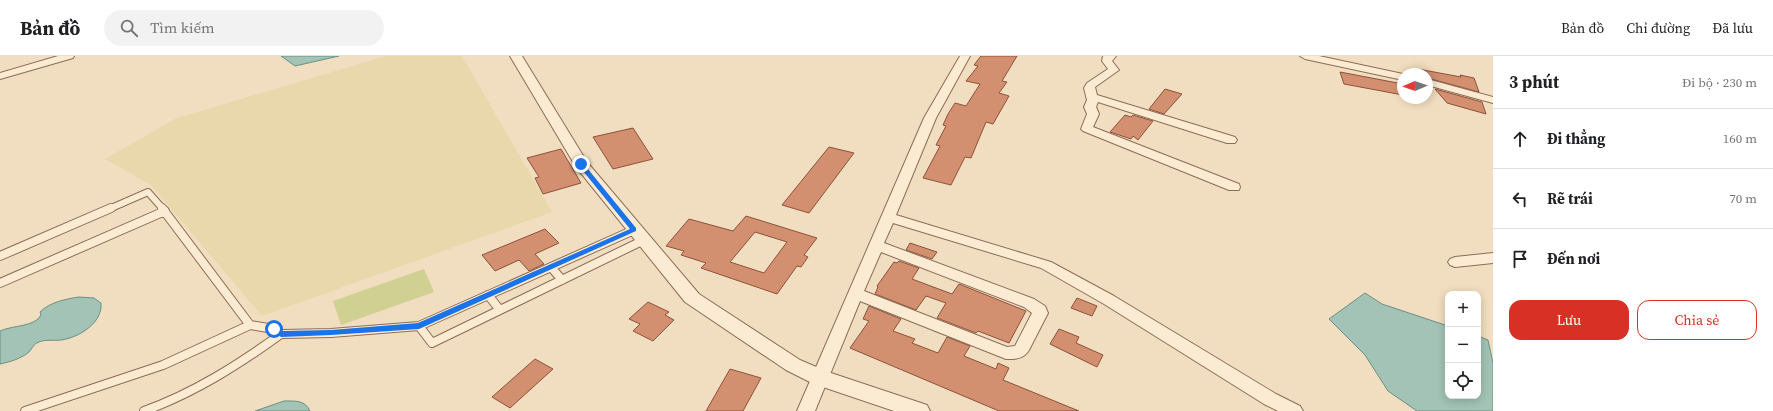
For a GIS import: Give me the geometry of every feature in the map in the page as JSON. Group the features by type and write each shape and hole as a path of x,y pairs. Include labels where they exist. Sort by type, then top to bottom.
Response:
{"street":[{"path":"0,76 69,56"},
{"path":"516,56 581,164 692,298 793,366 821,378 919,411"},
{"path":"806,411 930,118 965,56"},
{"path":"1111,56 1107,58 1107,61 1114,70 1091,85 1089,88 1092,97 1090,107 1093,117 1087,129 1091,132 1234,187"},
{"path":"1305,56 1397,76"},
{"path":"1433,84 1493,100"},
{"path":"1092,97 1231,140"},
{"path":"889,217 1046,265 1109,300 1270,399 1294,411"},
{"path":"856,294 1006,353 1015,353 1021,350 1040,313 1039,310 1028,303 877,245"},
{"path":"1455,262 1493,258"}],"lane":[{"path":"0,256 148,192 165,211 250,325"},
{"path":"0,283 165,211"},
{"path":"144,411 195,390 238,365 281,334 331,333 419,326 551,267 639,235"},
{"path":"419,326 432,343 562,280 639,235"},
{"path":"551,267 562,280"},
{"path":"488,295 500,310"},
{"path":"25,411 163,365 250,325 274,329 281,334"}],"shaded area":[{"path":"281,56 339,56 295,66"},
{"path":"386,56 462,56 552,212 262,316 151,185 105,159 177,118"},
{"path":"1365,293 1382,304 1445,325 1445,399 1481,399 1481,337 1488,340 1493,363 1493,411 1417,411 1388,391 1365,355 1329,319"},
{"path":"79,297 94,298 101,303 101,310 94,323 82,333 68,339 39,342 22,357 0,364 0,331 34,322 41,315 40,312 53,303"},
{"path":"284,401 296,401 303,403 310,411 255,411"}],"green space":[{"path":"424,269 434,292 341,325 333,301"}],"building":[{"path":"981,56 1017,56 1002,81 1007,82 999,93 1009,96 993,124 986,122 971,158 965,157 951,185 923,178 940,146 936,145 946,126 943,125 948,114 955,103 966,106 980,84 966,81 978,66 974,65"},
{"path":"1340,72 1397,83 1397,94 1344,84"},
{"path":"1433,72 1474,78 1479,92 1433,80"},
{"path":"1165,89 1182,94 1164,114 1149,109"},
{"path":"1435,89 1482,102 1486,114 1447,103"},
{"path":"1125,115 1131,117 1133,115 1153,121 1138,140 1133,136 1131,139 1110,132"},
{"path":"633,128 653,159 613,169 593,137"},
{"path":"829,147 854,153 809,213 782,205"},
{"path":"561,149 581,183 543,194 535,178 539,177 527,158"},
{"path":"746,216 817,238 804,255 808,257 801,267 797,266 777,294 701,268 706,263 681,255 684,251 666,246 689,219 733,231","holes":["755,232 787,242 764,273 730,262"]},
{"path":"545,229 559,243 535,254 544,264 529,271 519,260 495,271 482,255"},
{"path":"910,243 937,252 932,259 906,250"},
{"path":"899,261 919,268 912,279 952,294 959,284 1026,311 1009,343 978,331 976,333 937,318 946,303 926,296 916,310 875,294 878,287 877,286 894,262 897,263"},
{"path":"1077,298 1097,306 1092,316 1071,308"},
{"path":"648,302 669,312 665,315 674,320 653,341 633,331 640,324 629,319"},
{"path":"869,306 901,319 893,331 915,339 912,343 938,353 947,337 970,346 964,356 996,369 998,363 1009,368 1003,380 1079,411 999,411 850,348 869,321 863,319"},
{"path":"1059,329 1079,337 1076,343 1103,355 1097,367 1050,344"},
{"path":"535,359 553,369 510,408 492,397"},
{"path":"730,369 761,378 743,411 706,411"}],"route":[{"path":"274,329 281,334 331,333 419,326 634,230 581,164"}]}
